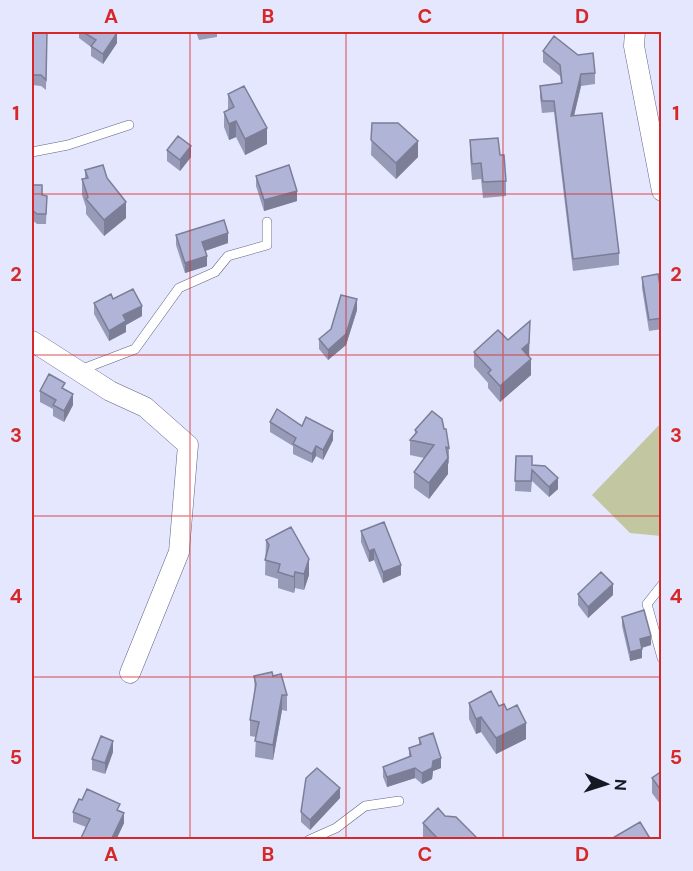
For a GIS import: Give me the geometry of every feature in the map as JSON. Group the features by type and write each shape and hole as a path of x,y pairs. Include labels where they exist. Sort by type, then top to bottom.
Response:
{"street":[{"path":"635,32 634,46 662,191"},
{"path":"32,341 110,391 145,407 189,445 180,552 130,674"}],"lane":[{"path":"32,152 68,145 129,125"},
{"path":"81,373 88,367 135,349 179,288 215,272 228,256 267,245 267,222"},
{"path":"662,585 646,604 662,658"},
{"path":"309,840 336,828 364,806 399,801"}],"green space":[{"path":"661,423 661,536 630,533 592,495"}],"building":[{"path":"32,32 47,32 46,80 41,75 32,75"},
{"path":"83,32 117,33 103,54 91,46 96,40"},
{"path":"554,36 578,55 593,53 595,73 581,74 571,116 602,113 619,253 573,259 554,101 542,101 540,86 562,83 560,65 543,51"},
{"path":"244,86 267,128 245,139 236,121 229,124 224,112 234,107 228,94"},
{"path":"372,123 398,123 418,141 396,163 371,140"},
{"path":"178,136 191,146 180,160 167,150"},
{"path":"498,138 500,155 504,155 506,181 483,182 481,163 472,164 470,140"},
{"path":"103,165 107,178 126,202 104,220 86,199 88,197 82,179 88,178 85,170"},
{"path":"289,165 297,191 264,200 256,176"},
{"path":"32,185 42,185 42,195 47,196 46,214 37,214 32,210"},
{"path":"224,220 228,233 202,242 207,256 185,263 176,235"},
{"path":"658,274 662,296 662,318 649,320 642,277"},
{"path":"133,289 142,306 123,315 126,321 109,331 94,303 111,294 113,299"},
{"path":"341,295 357,299 346,334 328,350 319,339 331,329"},
{"path":"530,321 529,343 522,349 531,359 500,386 488,373 491,370 474,352 498,330 508,340"},
{"path":"49,374 65,383 62,388 73,394 64,411 53,405 56,400 40,391"},
{"path":"277,409 302,426 306,417 333,431 323,450 316,446 312,454 293,444 296,438 270,422"},
{"path":"432,411 442,419 449,448 446,447 448,458 429,483 414,472 434,445 410,440 417,432 415,430"},
{"path":"516,456 532,456 532,465 545,466 558,478 549,487 532,470 531,481 515,481"},
{"path":"384,522 401,565 383,572 374,549 369,551 361,531"},
{"path":"291,527 309,559 304,574 295,572 294,577 278,572 280,564 265,560 269,545 266,540"},
{"path":"601,572 613,584 588,607 578,594"},
{"path":"644,610 651,636 640,639 642,649 630,652 622,617"},
{"path":"272,672 273,676 281,674 287,695 282,695 273,745 255,741 259,722 250,720 256,684 254,676"},
{"path":"491,691 499,706 504,704 507,710 517,705 526,723 496,738 481,717 476,719 469,703"},
{"path":"433,733 441,758 433,761 432,768 422,773 415,768 387,777 383,767 411,756 409,748 421,744 419,738"},
{"path":"101,736 113,741 105,763 92,759"},
{"path":"317,768 340,788 310,820 301,812 306,778"},
{"path":"662,771 662,788 660,789 652,778"},
{"path":"87,789 120,804 117,810 124,813 111,840 81,838 90,819 73,812"},
{"path":"438,808 445,816 456,817 478,839 439,840 423,823"},
{"path":"640,822 651,840 611,840 611,839"}]}
